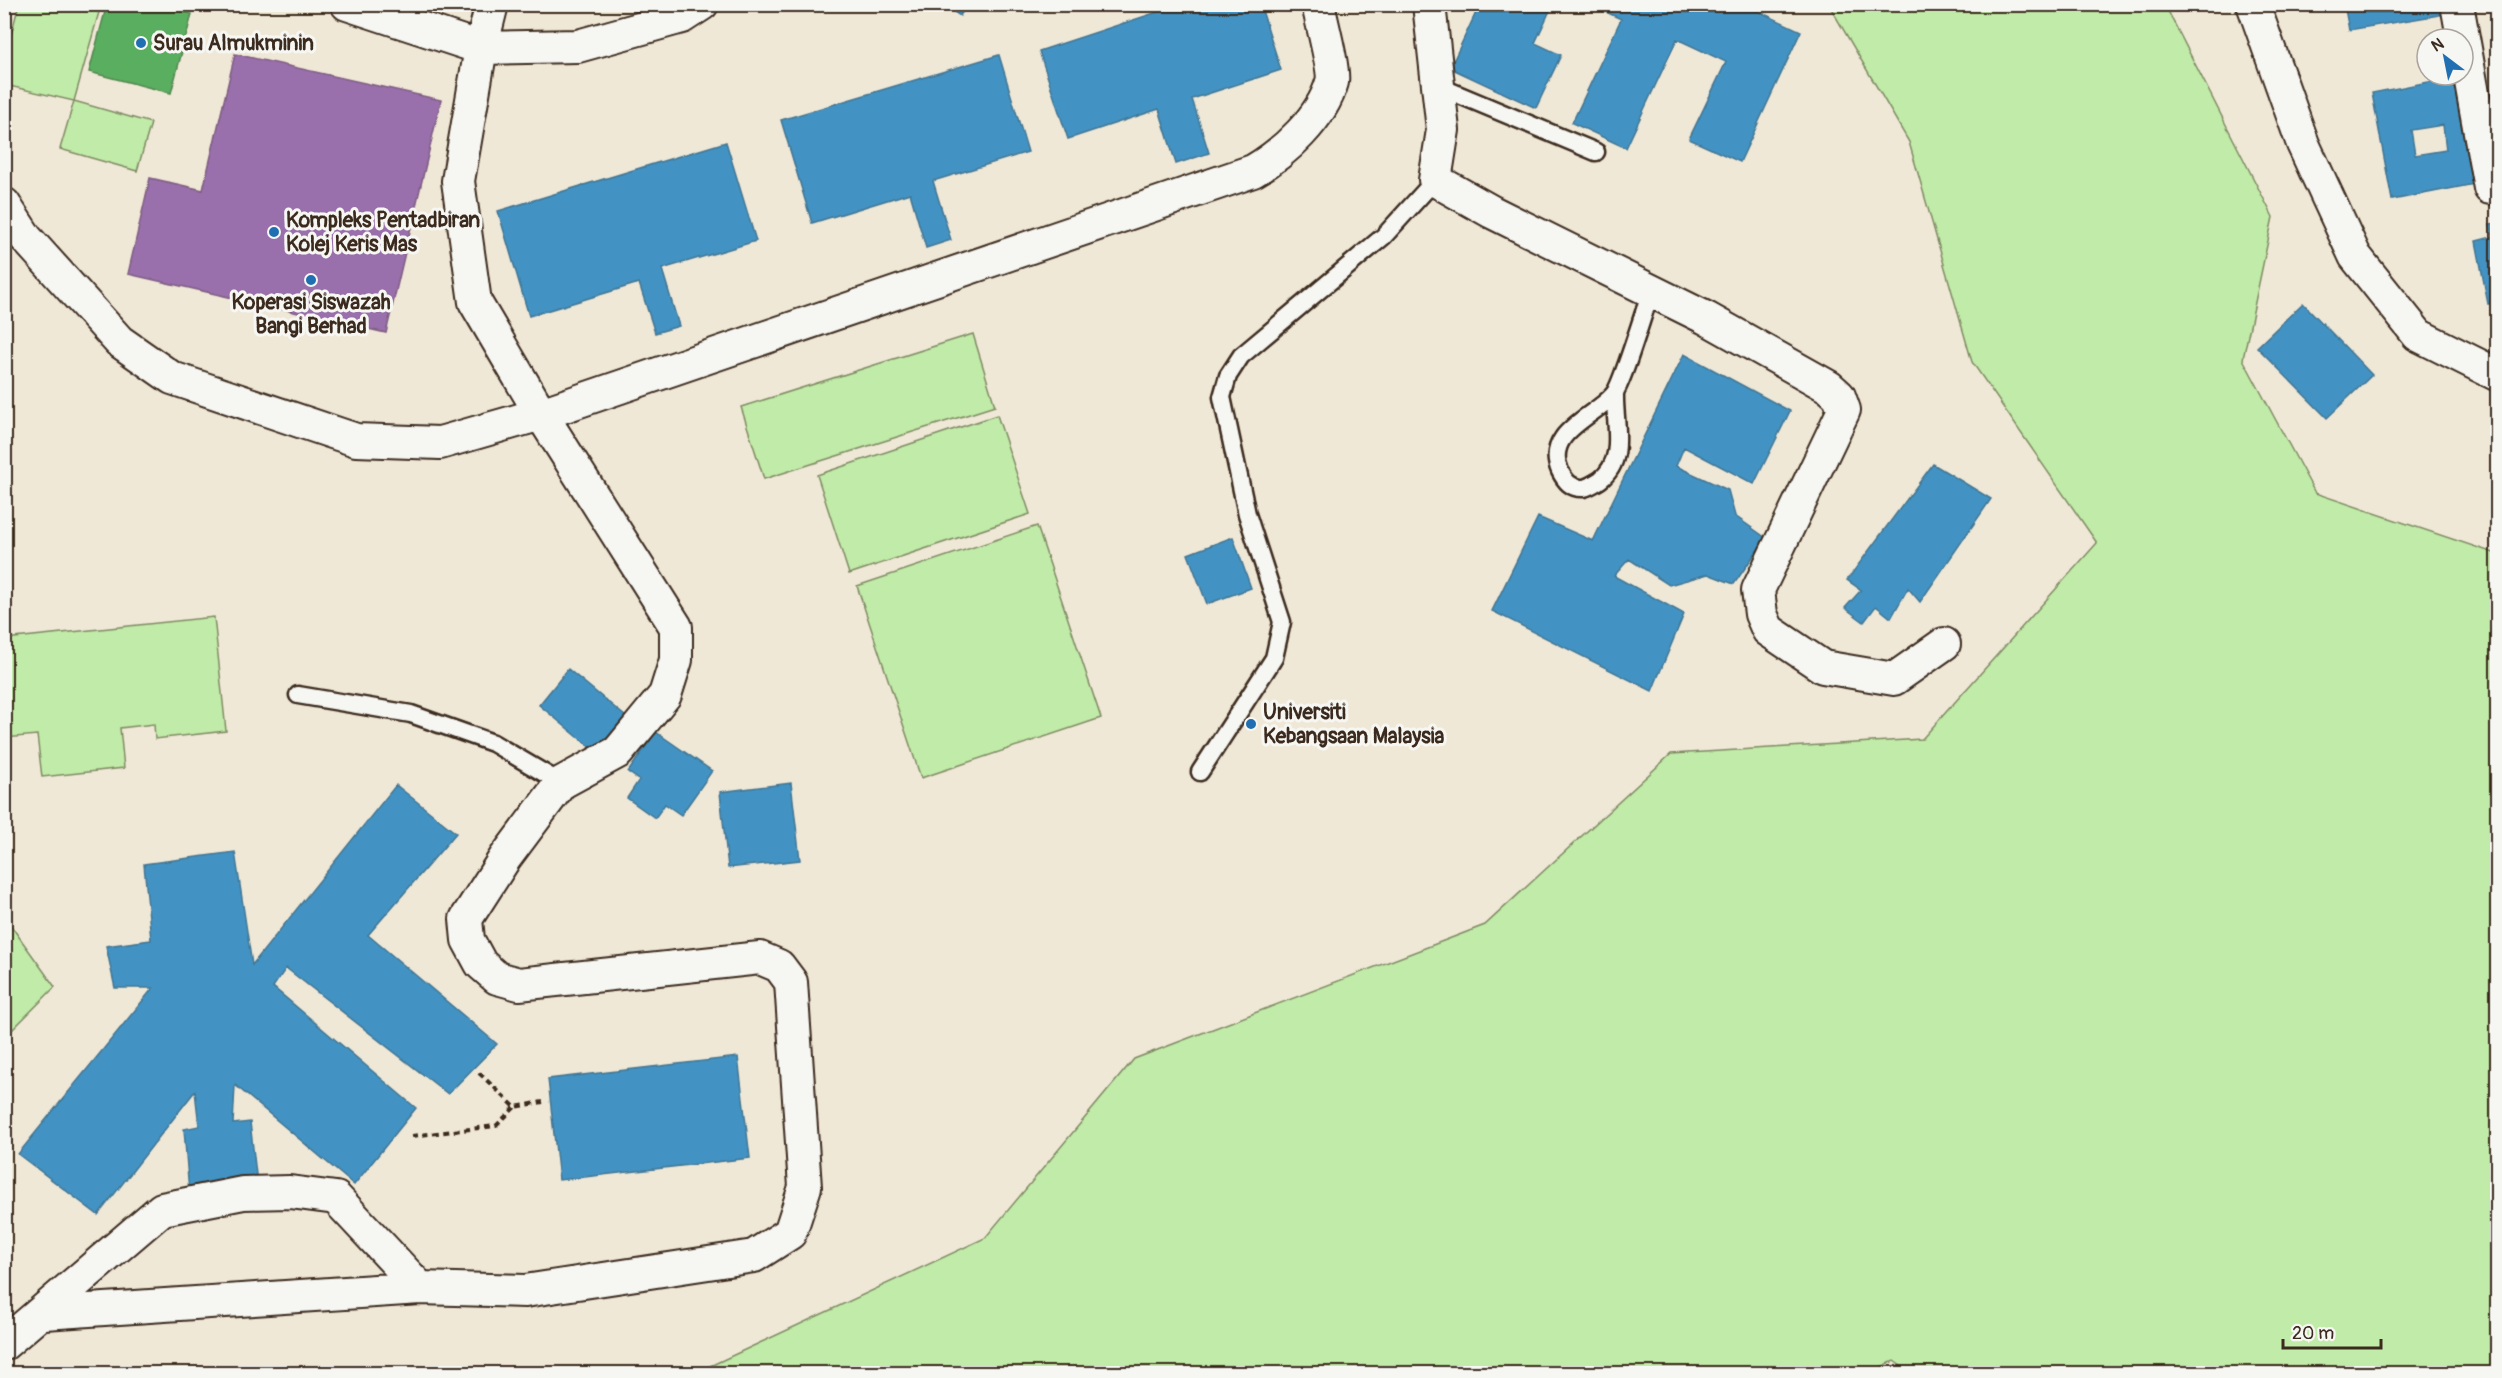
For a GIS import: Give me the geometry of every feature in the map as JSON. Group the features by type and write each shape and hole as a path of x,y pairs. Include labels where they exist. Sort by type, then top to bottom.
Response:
{"street":[{"path":"347,4 481,48 578,46 682,17 702,4"},
{"path":"44,1313 420,1288 525,1291 754,1256 790,1233 805,1187 791,982 779,966 760,958 519,984 496,978 481,964 468,940 466,919 505,858 561,783 618,752 665,695 676,660 676,627 541,414 475,302 458,182 481,48 492,4"},
{"path":"4,204 26,238 119,341 172,378 356,440 440,443 541,414 1253,171 1280,156 1300,134 1319,107 1333,81 1318,4"},
{"path":"1429,4 1443,130 1435,180 1492,212 1563,245 1651,292 1706,318 1830,387 1842,403 1844,410 1758,590 1761,614 1768,630 1823,667 1894,679 1944,644"},
{"path":"2253,4 2303,144 2355,256 2418,335 2498,375"},
{"path":"2457,4 2490,188"},
{"path":"4,1344 44,1313 162,1209 243,1193 290,1192 336,1198 420,1288"}],"lane":[{"path":"1438,86 1596,152"},
{"path":"1200,772 1274,658 1282,622 1247,514 1222,398 1228,376 1241,356 1384,236 1435,180"},
{"path":"1615,394 1568,430 1558,447 1557,463 1564,480 1573,487 1586,488 1598,482 1616,459 1615,394 1651,292"},
{"path":"298,695 411,714 493,743 561,783"}],"path":[{"path":"479,1073 515,1107"},
{"path":"412,1136 496,1126 515,1107 543,1102"}],"shaded area":[{"name":"Universiti Kebangsaan Malaysia","path":"5,5 2497,5 2497,1373 5,1373"}],"green space":[{"path":"19,4 101,5 74,101 5,85 5,58"},
{"path":"1829,5 2165,5 2273,217 2243,359 2315,493 2497,554 2497,1373 1912,1374 1894,1361 1865,1374 695,1373 985,1238 1134,1059 1485,925 1671,754 1922,739 2097,543 1972,362 1909,142"},
{"path":"74,101 151,123 137,171 60,149"},
{"path":"973,334 995,406 764,479 741,407"},
{"path":"997,415 1030,514 849,574 817,475"},
{"path":"1037,526 1101,718 921,778 857,586"},
{"path":"214,617 226,731 155,739 154,724 120,728 124,768 42,777 37,735 5,738 5,639"},
{"path":"4,916 55,987 5,1037 4,1037"}],"building: Offices":[{"name":"Kompleks Pentadbiran Kolej Keris Mas","path":"235,54 441,100 386,333 128,274 150,178 203,190"}],"building: Schools":[{"path":"942,4 967,4 960,16"},
{"path":"1182,4 1260,4 1281,70 1192,99 1209,153 1176,164 1159,109 1068,139 1039,51"},
{"path":"1480,4 1553,4 1535,43 1561,55 1536,108 1450,68"},
{"path":"1589,4 1743,4 1801,31 1740,162 1689,139 1726,62 1677,39 1626,148 1572,123 1621,19"},
{"path":"2344,4 2450,4 2452,13 2349,30"},
{"path":"999,55 1028,152 933,181 951,240 926,248 910,193 812,223 781,120"},
{"path":"2415,85 2415,87 2467,87 2485,182 2392,200 2372,93","holes":["2443,125 2446,150 2415,155 2411,130"]},
{"path":"726,142 756,241 662,269 679,326 655,333 639,283 529,316 498,211"},
{"path":"2498,223 2498,302 2488,304 2476,241 2492,237 2490,224"},
{"path":"2303,303 2372,375 2327,418 2257,347"},
{"path":"1684,354 1790,411 1754,484 1684,447 1676,466 1728,490 1735,516 1766,538 1734,584 1708,574 1669,585 1629,559 1614,576 1684,614 1652,691 1492,611 1538,517 1593,541"},
{"path":"1933,464 1991,499 1920,602 1908,588 1891,618 1876,606 1864,622 1845,608 1861,590 1847,580"},
{"path":"1233,537 1251,588 1207,604 1188,554"},
{"path":"568,669 631,721 601,756 539,705"},
{"path":"656,732 712,771 681,815 665,804 655,818 627,798 639,780 628,772"},
{"path":"791,783 800,860 728,868 720,792"},
{"path":"396,785 456,833 368,935 497,1044 448,1094 286,968 273,987 416,1108 354,1185 235,1085 233,1124 250,1122 257,1183 189,1193 184,1129 199,1126 195,1091 98,1215 18,1154 153,988 115,988 106,946 151,940 144,864 235,852 252,965"},
{"path":"738,1057 750,1158 559,1180 548,1079"}],"building: Public":[{"name":"Surau Almukminin","path":"107,4 153,4 192,14 171,93 89,72"}],"place":[{"name":"Surau Almukminin","path":"141,43"},
{"name":"Kompleks Pentadbiran Kolej Keris Mas","path":"274,232"},
{"name":"Koperasi Siswazah Bangi Berhad","path":"311,280"},
{"name":"Universiti Kebangsaan Malaysia","path":"1251,724"}]}
